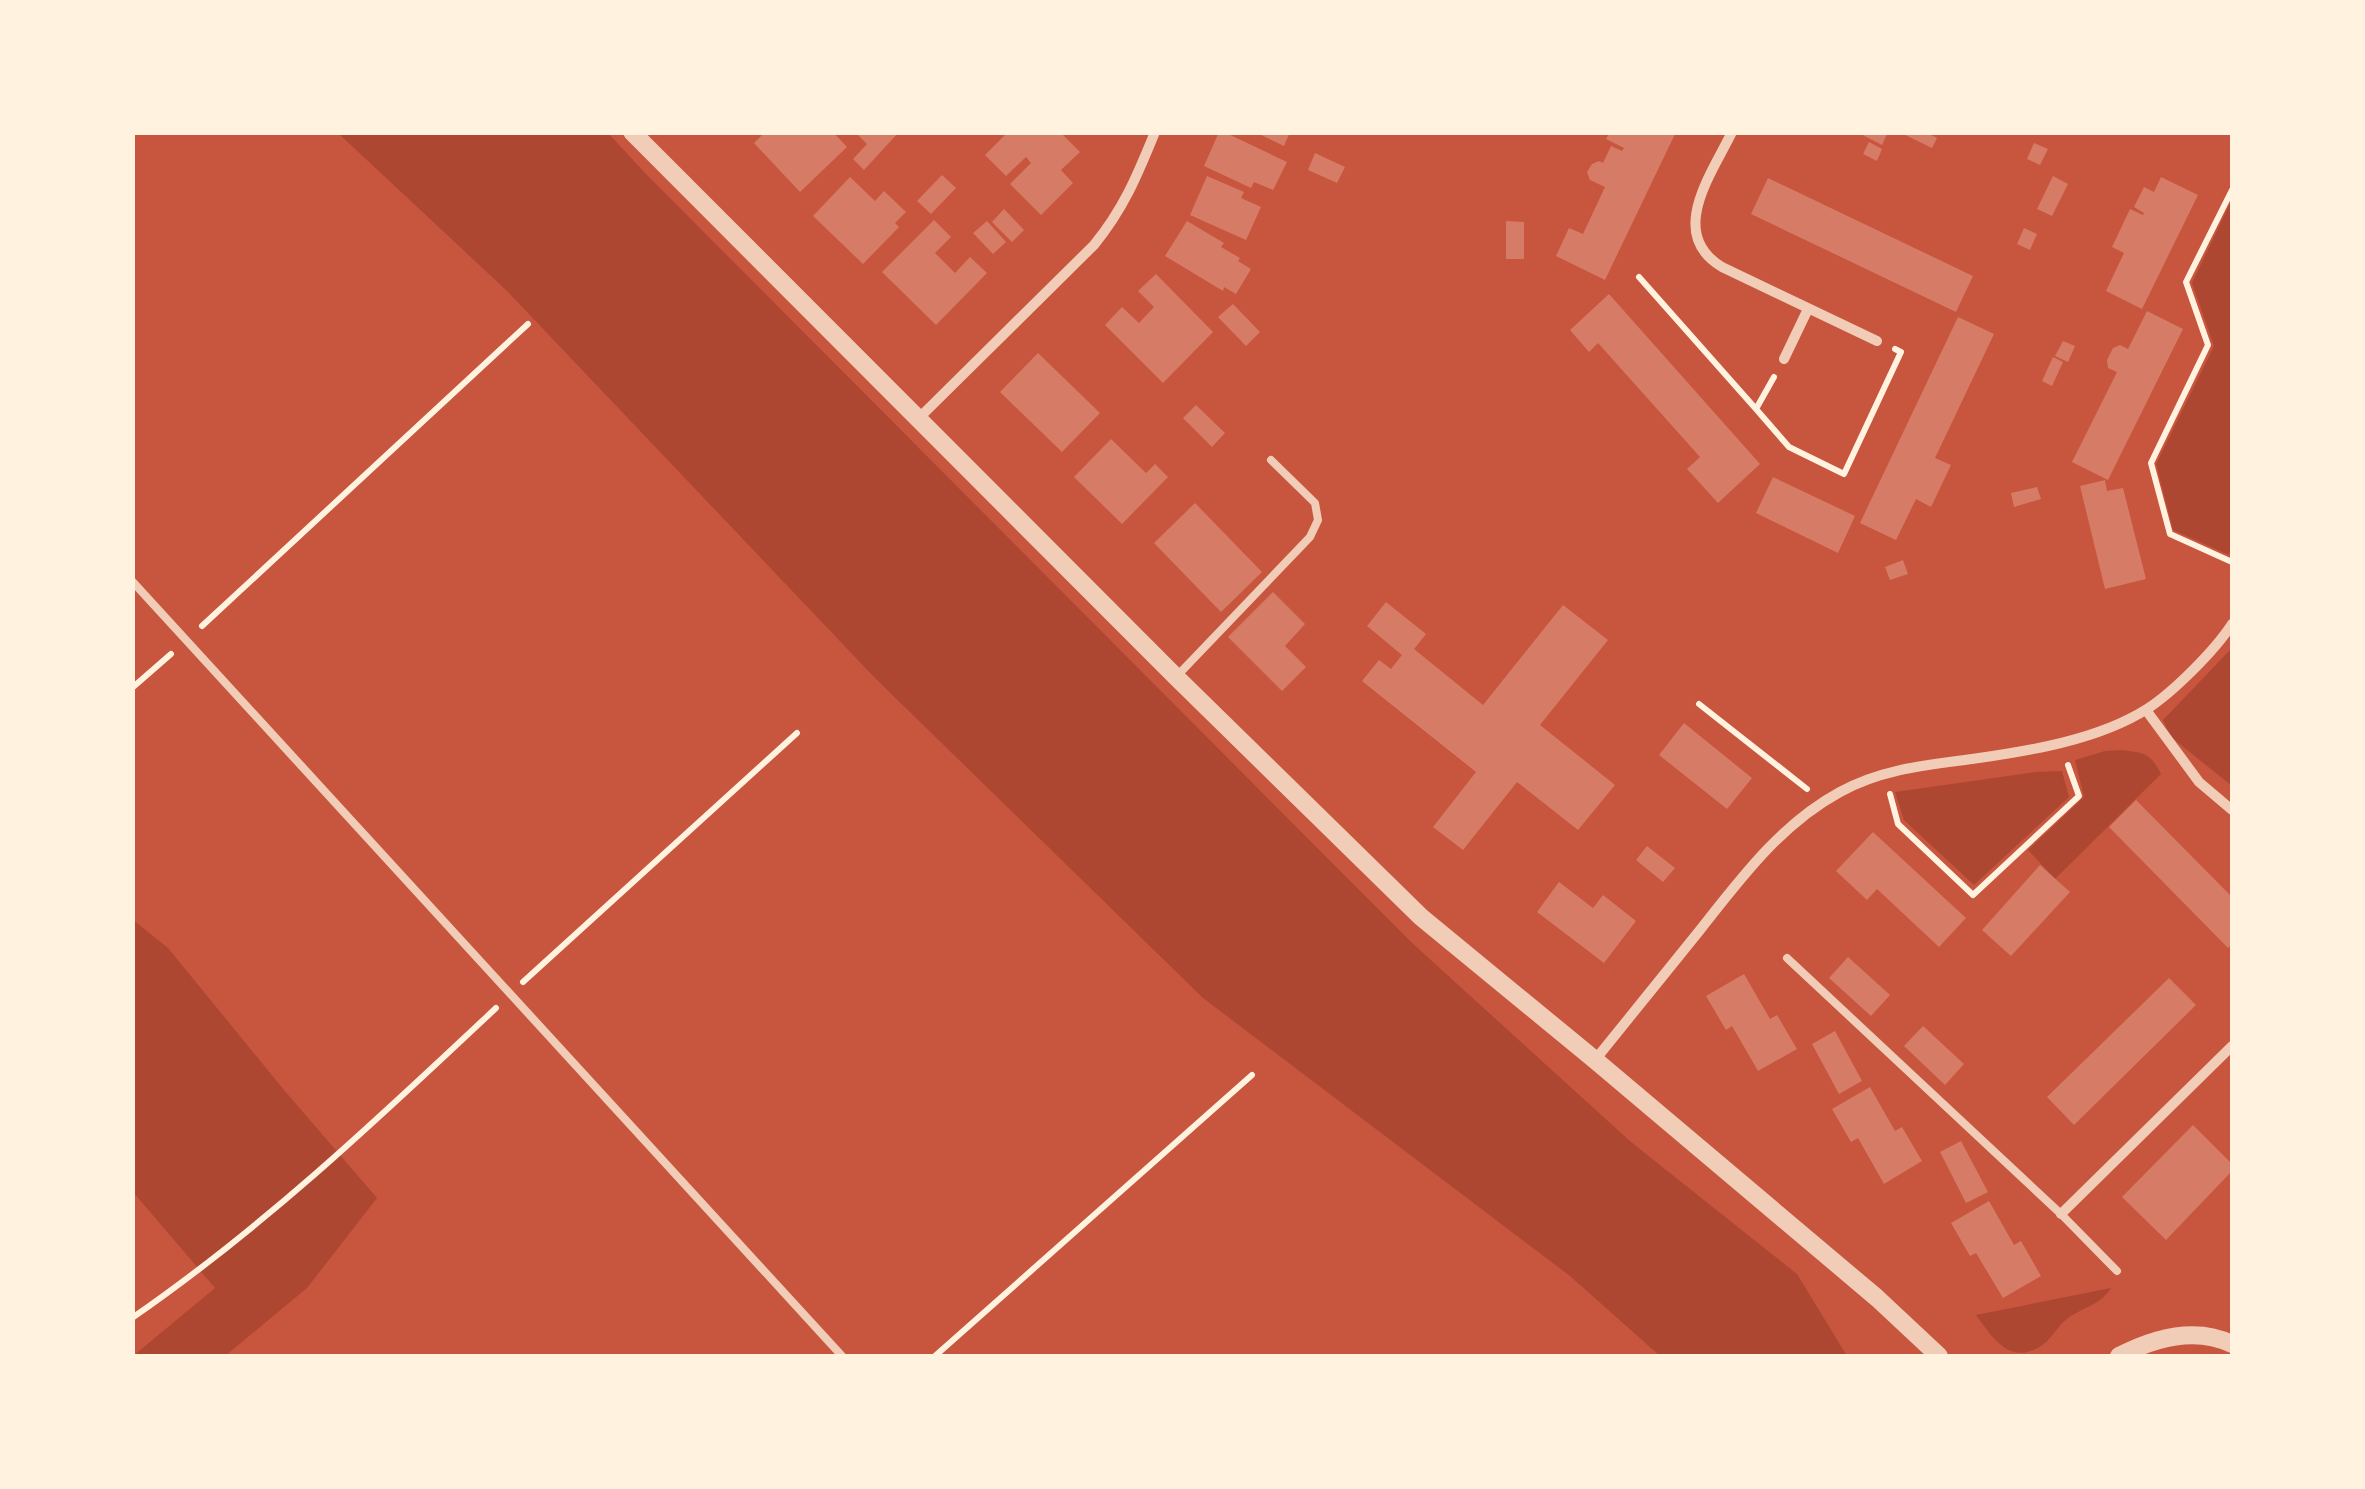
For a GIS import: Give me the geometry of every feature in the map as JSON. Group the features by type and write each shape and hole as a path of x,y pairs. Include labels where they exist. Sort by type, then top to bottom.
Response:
{"street":[{"path":"632,132 1421,917 1877,1298 1939,1356"},
{"path":"918,419 1114,220 1130,193 1155,132"},
{"path":"1732,132 1695,215 1700,249 1722,267 1877,341"},
{"path":"1784,359 1808,309"},
{"path":"1595,1060 1770,844 1824,802 1884,774 2038,750 2146,710 2170,693 2232,624"},
{"path":"2146,710 2199,782 2232,810"},
{"path":"2061,1214 2232,1046"},
{"path":"2119,1356 2144,1343 2174,1336 2202,1335 2232,1344"}],"lane":[{"path":"1176,677 1310,537 1318,520 1315,503 1271,460"},
{"path":"132,582 842,1356"},
{"path":"1787,958 2117,1271"}],"path":[{"path":"2232,190 2186,282 2208,345 2151,462 2170,534 2232,562"},
{"path":"1639,277 1789,447 1844,474 1902,352 1877,341"},
{"path":"132,688 528,324"},
{"path":"1756,409 1784,359"},
{"path":"1699,704 1824,802"},
{"path":"132,1318 226,1250 346,1148 796,733"},
{"path":"1884,774 1898,824 1973,896 2078,796 2061,743"},
{"path":"935,1356 1252,1076"}],"shaded area":[{"path":"338,133 608,133 1411,942 1631,1142 1797,1274 1847,1356 1660,1356 1570,1276 1203,998 875,678 506,290"},
{"path":"2232,199 2229,555 2173,530 2156,464 2214,346 2192,283"},
{"path":"2232,648 2232,786 2171,737 2163,720"},
{"path":"2121,750 2146,755 2161,774 2055,879 2028,850 2084,797 2075,760"},
{"path":"2062,771 2069,797 1974,885 1904,820 1895,792 2036,772"},
{"path":"132,919 168,948 377,1198 307,1288 225,1356 133,1356 215,1288 133,1192"},
{"path":"2111,1288 2096,1303 2067,1319 2045,1343 2023,1353 2005,1348 1976,1315"}],"building":[{"path":"765,132 833,132 847,147 800,192 754,143"},
{"path":"855,132 899,132 864,170 853,159 867,144"},
{"path":"1008,132 1060,132 1080,152 1061,170 1073,183 1041,215 1010,184 1031,163 1026,157 1006,176 985,155"},
{"path":"1219,132 1287,162 1273,190 1254,182 1251,188 1204,166"},
{"path":"1255,132 1290,132 1284,146"},
{"path":"1610,132 1676,132 1605,280 1556,256 1569,228 1583,234 1605,187 1590,180 1587,172 1592,164 1603,163 1611,146 1622,151 1624,148 1606,139"},
{"path":"1857,132 1888,132 1882,145"},
{"path":"1899,132 1926,132 1937,138 1932,148"},
{"path":"1869,142 1882,149 1877,161 1863,154"},
{"path":"2034,143 2048,149 2040,165 2027,159"},
{"path":"1315,153 1345,167 1337,183 1308,170"},
{"path":"942,175 956,188 931,214 917,201"},
{"path":"1207,176 1244,192 1241,198 1261,207 1246,240 1190,215"},
{"path":"2053,176 2068,184 2052,216 2037,209"},
{"path":"850,177 875,201 884,191 906,212 895,223 899,227 863,264 813,216"},
{"path":"2161,177 2198,195 2142,309 2106,291 2124,253 2112,247 2130,209 2143,215 2134,207 2144,187 2154,192"},
{"path":"1768,178 1973,276 1956,312 1751,214"},
{"path":"1004,209 1024,230 1012,242 992,222"},
{"path":"934,220 951,237 935,253 955,273 970,257 987,273 936,325 882,272"},
{"path":"987,221 1006,242 993,254 973,233"},
{"path":"1187,221 1224,243 1221,247 1251,269 1236,294 1224,287 1223,291 1165,256"},
{"path":"1506,221 1524,222 1524,259 1506,259"},
{"path":"2024,228 2037,234 2030,250 2017,244"},
{"path":"1156,274 1213,332 1163,383 1105,325 1122,307 1139,323 1154,307 1138,291"},
{"path":"1609,294 1760,464 1718,503 1687,469 1700,457 1598,343 1589,352 1570,330"},
{"path":"1233,304 1260,332 1246,346 1218,317"},
{"path":"2147,311 2183,329 2108,480 2072,462 2117,372 2108,368 2107,360 2113,348 2120,345 2128,349"},
{"path":"1958,317 1994,334 1935,458 1951,465 1931,507 1916,499 1896,540 1860,523"},
{"path":"2063,341 2075,346 2068,362 2055,356"},
{"path":"1038,353 1100,413 1062,452 1000,392"},
{"path":"2053,357 2063,362 2052,386 2042,381"},
{"path":"1196,405 1225,433 1212,447 1183,418"},
{"path":"1111,439 1146,473 1155,464 1168,477 1122,524 1074,477"},
{"path":"1773,477 1855,516 1838,553 1756,513"},
{"path":"2105,480 2107,491 2123,488 2146,579 2105,589 2080,486"},
{"path":"2037,487 2041,499 2014,507 2011,493"},
{"path":"1195,503 1262,572 1221,612 1154,543"},
{"path":"1903,560 1908,574 1890,580 1885,567"},
{"path":"1273,592 1305,624 1285,646 1306,667 1282,691 1228,637"},
{"path":"1386,602 1426,634 1414,649 1483,705 1563,605 1608,640 1540,725 1615,785 1578,830 1517,782 1463,850 1433,827 1476,772 1362,681 1379,660 1391,669 1402,655 1367,626"},
{"path":"1684,723 1752,778 1727,809 1659,755"},
{"path":"2136,800 2232,897 2232,944 2228,948 2109,827"},
{"path":"1873,832 1966,918 1939,947 1877,889 1867,900 1836,871"},
{"path":"1647,846 1675,868 1663,882 1636,860"},
{"path":"2040,865 2070,892 2011,956 1982,930"},
{"path":"1559,882 1593,908 1603,895 1636,921 1604,963 1537,912"},
{"path":"1848,957 1890,995 1871,1016 1829,978"},
{"path":"1744,974 1770,1019 1777,1015 1797,1049 1758,1071 1732,1026 1726,1030 1706,996"},
{"path":"2169,978 2196,1005 2074,1125 2047,1097"},
{"path":"1923,1026 1964,1064 1945,1085 1904,1046"},
{"path":"1835,1031 1862,1081 1839,1094 1812,1044"},
{"path":"1870,1087 1895,1131 1902,1127 1922,1161 1884,1184 1858,1138 1851,1142 1832,1109"},
{"path":"2193,1125 2232,1164 2232,1171 2166,1240 2122,1197"},
{"path":"1961,1141 1988,1192 1966,1203 1940,1152"},
{"path":"1989,1201 2014,1245 2021,1241 2041,1276 2003,1298 1976,1253 1970,1256 1951,1223"}]}
